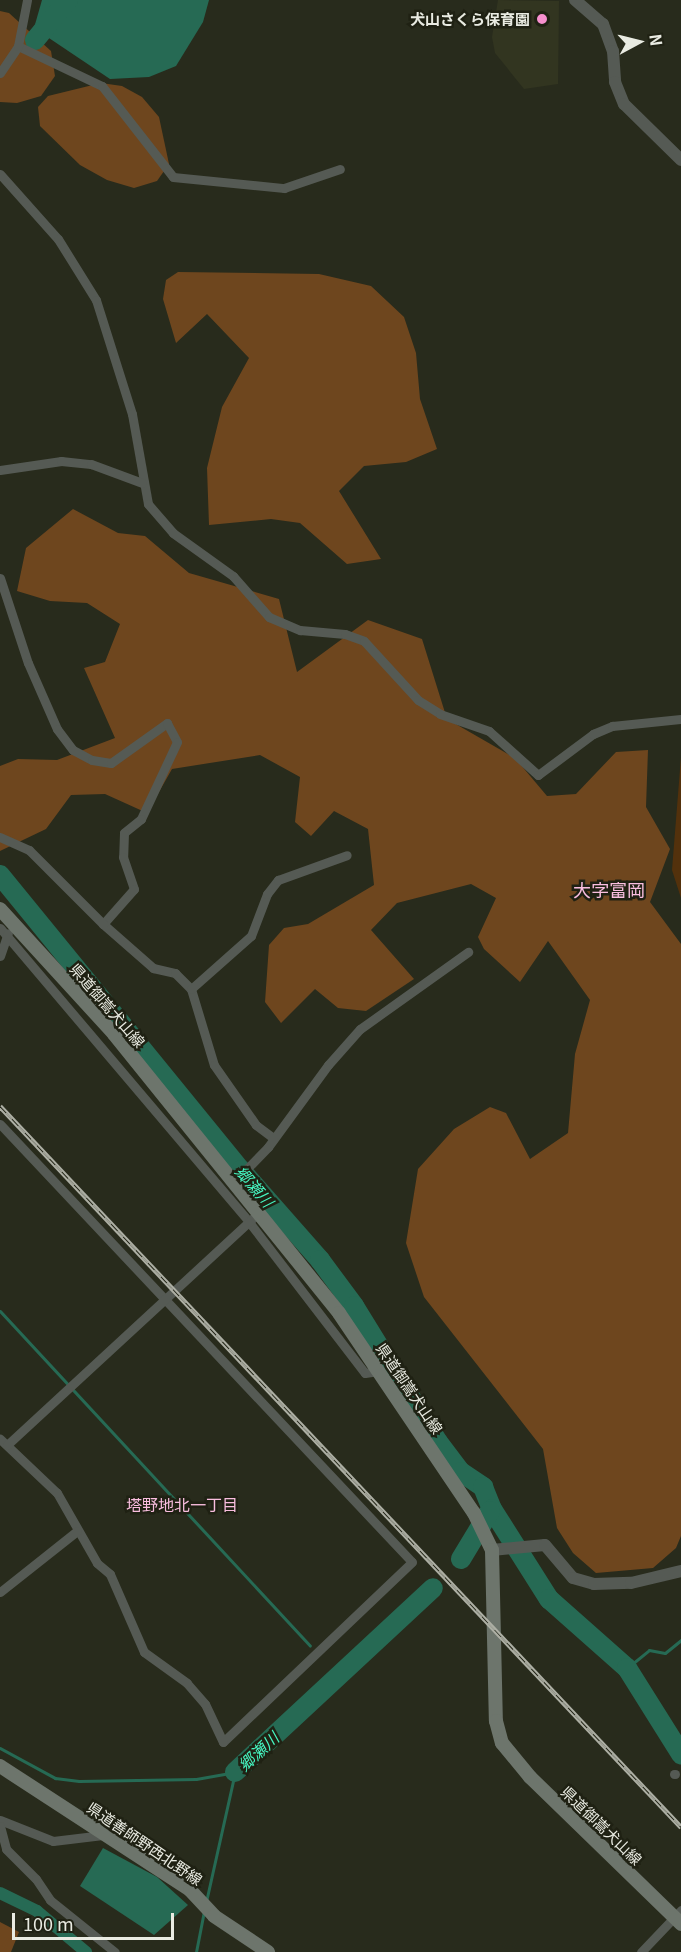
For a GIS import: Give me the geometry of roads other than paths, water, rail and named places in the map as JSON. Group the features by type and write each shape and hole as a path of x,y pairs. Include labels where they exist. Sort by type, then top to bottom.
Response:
{"main road":[{"name":"県道御嵩犬山線","path":"0,909 6,926 114,1034 237,1179 254,1217 339,1313 474,1513 490,1545 496,1721 502,1743 530,1777 679,1917"},
{"name":"県道善師野西北野線","path":"0,1766 190,1890 214,1917 268,1952"}],"street":[{"path":"0,73 18,45 27,0"},
{"path":"575,0 603,24 613,51 615,82 624,104 681,160"},
{"path":"18,45 102,86 173,177 284,188 340,169"},
{"path":"0,174 58,239 96,300 132,414 142,483 148,504 155,515 173,533 233,576 269,617 300,630 345,634 364,641 418,700 440,714 489,731 538,775 593,734 612,726 681,719"},
{"path":"0,470 61,461 91,464 142,483"},
{"path":"0,578 28,663 57,729 73,750 92,760 111,763 167,723 177,742 141,819 124,833 123,857 134,889 103,924"},
{"path":"0,837 29,850 103,924 153,968 175,973 191,989 204,1038 218,1074 255,1125 273,1138"},
{"path":"191,989 251,936 267,894 278,880 347,855"},
{"path":"0,956 7,937 6,926"},
{"path":"0,1124 166,1299 412,1562 223,1742 205,1704 187,1683 144,1652 110,1574 97,1563 57,1493 3,1442 67,1391 75,1383 166,1299 254,1217 7,937"},
{"path":"237,1179 254,1164 360,1029 468,952"},
{"path":"0,1592 77,1531"},
{"path":"490,1545 509,1548 545,1545 568,1574 582,1582 631,1583 681,1571"},
{"path":"0,1820 53,1841 110,1839"},
{"path":"0,1826 6,1849 36,1879 50,1900 115,1952"},
{"path":"641,1952 679,1917"}],"waterway":[{"path":"35,40 68,0"},
{"name":"郷瀬川","path":"0,875 241,1170 320,1260 354,1306 438,1442 461,1472 483,1487 492,1509 549,1599 627,1668 681,1754"},
{"path":"0,1311 310,1646"},
{"name":"郷瀬川","path":"461,1559 490,1511"},
{"name":"郷瀬川","path":"235,1772 433,1588"},
{"path":"627,1668 649,1650 665,1653 681,1640"},
{"name":"郷瀬川","path":"0,1748 55,1778 79,1781 196,1779 235,1772 206,1902"},
{"path":"0,1893 37,1911 86,1952"},
{"path":"196,1952 204,1911"}],"railway":[{"path":"0,1106 681,1827"}],"place":[{"name":"犬山さくら保育園","path":"542,19"}],"district":[{"name":"大字富岡","path":"609,889"},
{"name":"塔野地北一丁目","path":"182,1504"}]}
